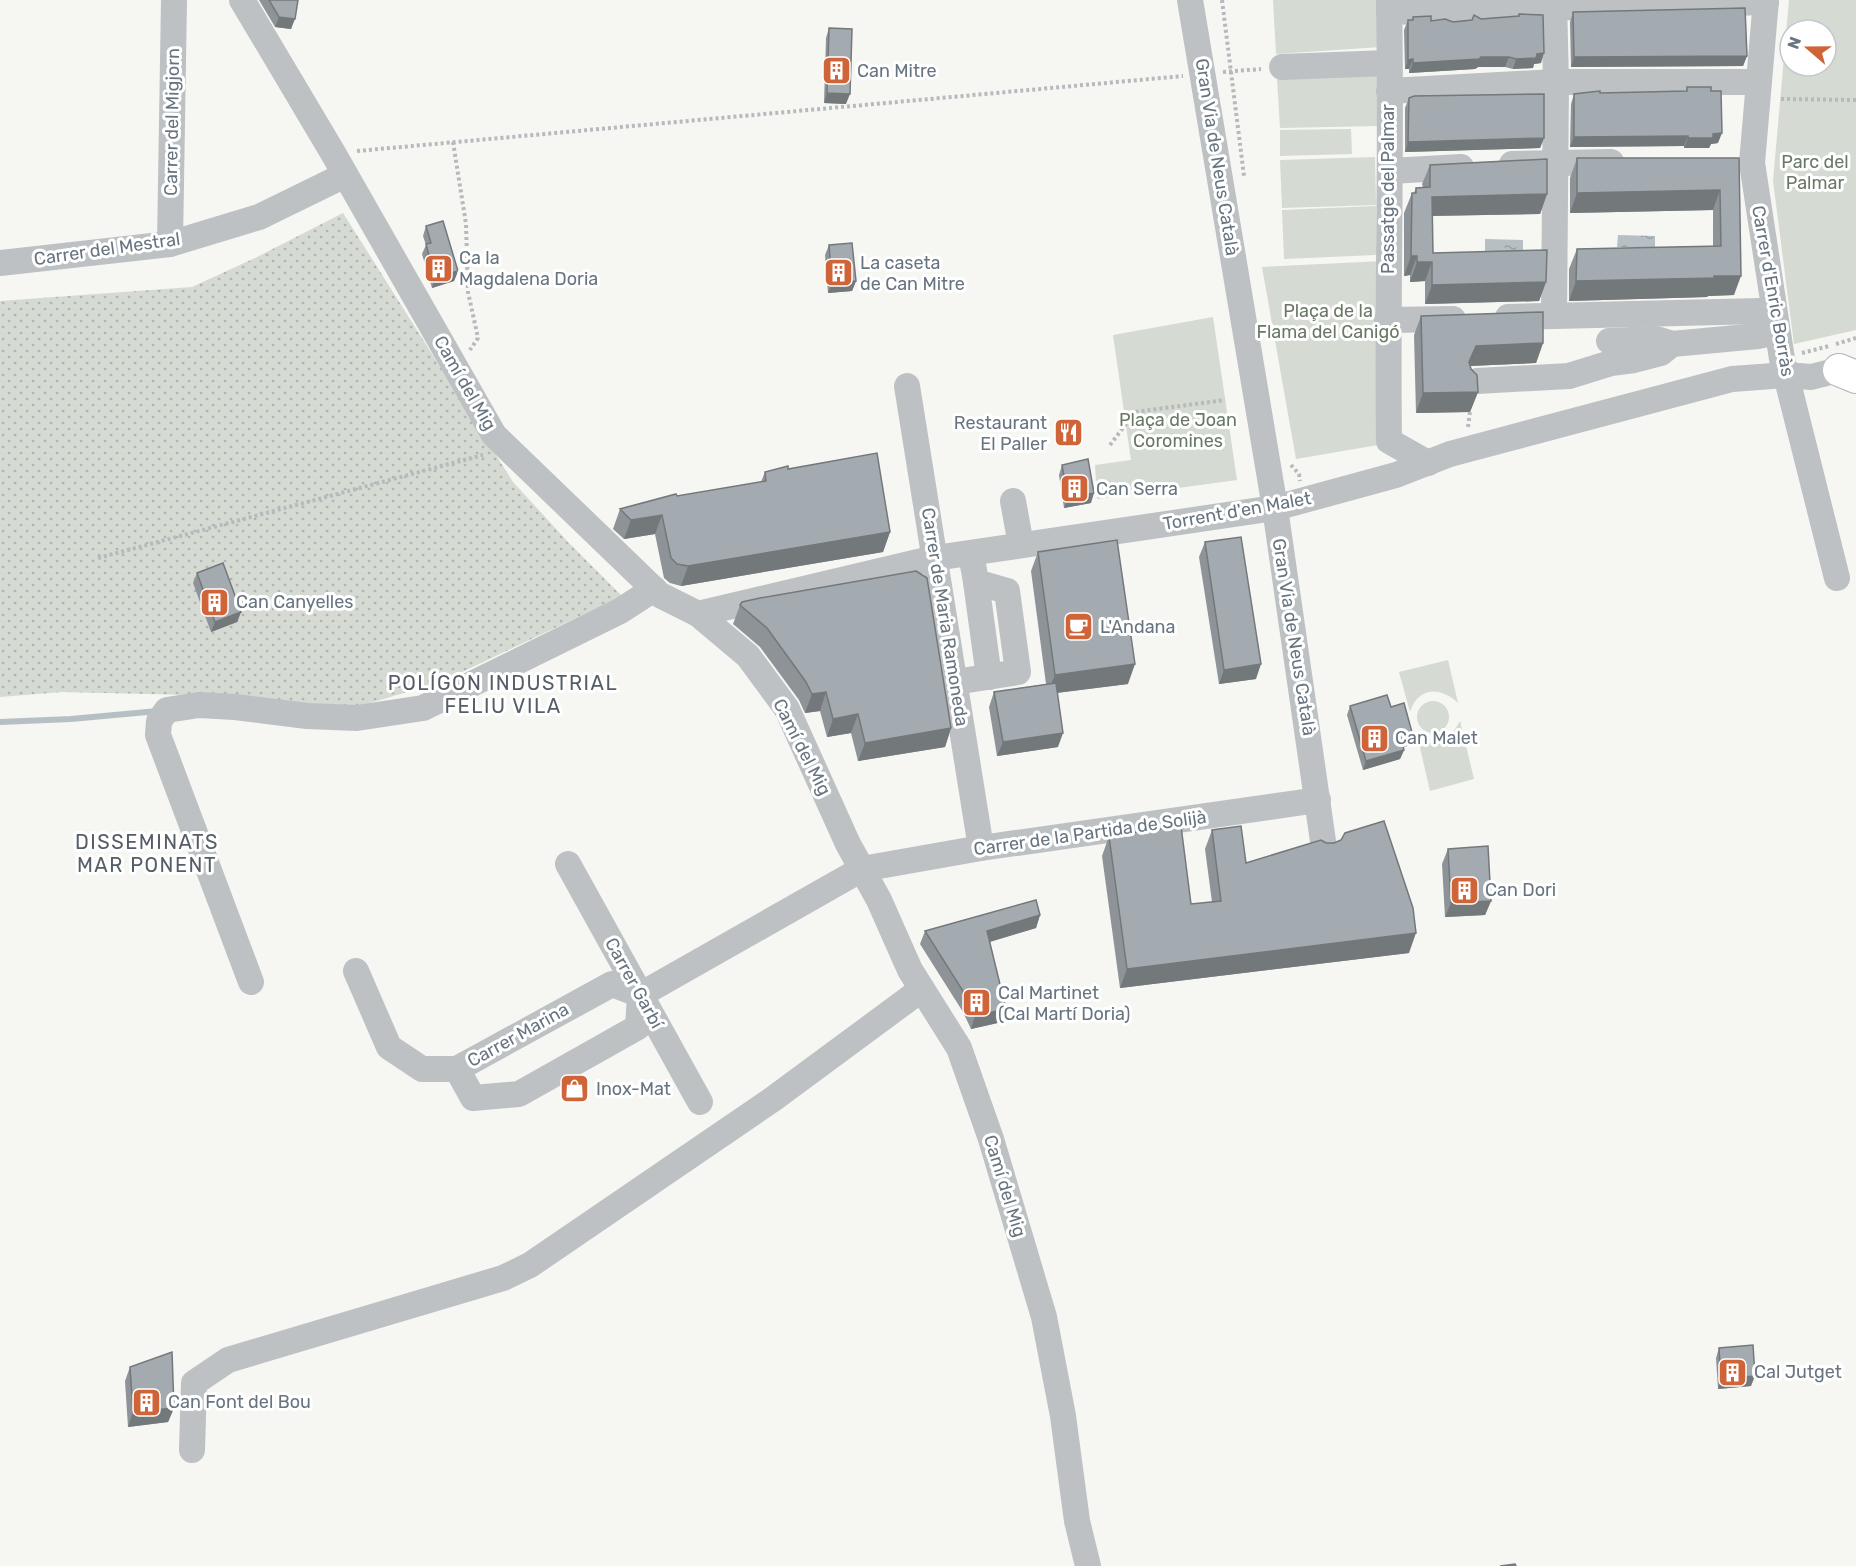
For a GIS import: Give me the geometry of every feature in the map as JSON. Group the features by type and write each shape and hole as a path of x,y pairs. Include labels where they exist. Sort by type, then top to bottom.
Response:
{"street":[{"name":"Carrer del Migjorn","path":"170,244 174,0"},
{"name":"Camí del Mig","path":"242,0 494,435 660,595 698,614 748,656 787,709 848,844 879,900 910,970 959,1048 991,1139 1044,1317 1063,1416 1077,1521 1088,1566"},
{"name":"Gran Via de Neus Català","path":"1191,0 1275,508 1324,848"},
{"path":"1389,6 1766,1"},
{"name":"Carrer d'Enric Borràs","path":"1766,1 1758,82 1743,163 1786,375 1837,578"},
{"path":"1554,3 1556,82 1554,316"},
{"name":"Passatge del Palmar","path":"1389,6 1390,171 1387,320 1389,441 1428,463"},
{"path":"1282,67 1388,63"},
{"path":"1389,91 1556,82 1758,82"},
{"path":"1390,171 1555,162 1639,162"},
{"name":"Carrer del Mestral","path":"0,263 170,244 259,217 339,164"},
{"path":"1387,320 1762,311 1775,322"},
{"path":"1477,381 1569,376 1611,363 1661,353 1672,344 1775,322"},
{"path":"1609,340 1656,339 1672,344"},
{"name":"Torrent d'en Malet","path":"698,614 935,558 1275,508 1396,475 1450,454 1732,379 1786,375 1811,378 1850,370"},
{"name":"Carrer de Maria Ramoneda","path":"906,386 981,848"},
{"path":"1013,501 1021,545"},
{"path":"971,553 984,643 1018,672 1007,591 976,582"},
{"path":"251,982 158,735 159,721 166,710 199,705 307,716 357,718 423,708 620,611 654,589"},
{"path":"955,682 984,643 1012,630"},
{"name":"Carrer de la Partida de Solijà","path":"862,869 981,848 1318,800"},
{"name":"Carrer Garbí","path":"568,864 699,1102"},
{"path":"640,995 862,869"},
{"path":"356,971 389,1047 422,1069 457,1069"},
{"name":"Carrer Marina","path":"612,984 640,995 638,1027 519,1095 473,1098 457,1069 612,984"},
{"path":"192,1450 194,1383 228,1360 503,1278 530,1265 773,1099 922,989"}],"path":[{"path":"339,164 453,142 1282,67"},
{"path":"1781,99 1856,100"},
{"path":"453,142 466,224 468,292 478,338 458,370"},
{"path":"1110,445 1135,412 1225,400"},
{"path":"1467,431 1470,412"},
{"path":"98,558 508,448"},
{"path":"1290,463 1299,474 1301,487"}],"green space":[{"path":"1273,0 1382,0 1381,47 1276,54"},
{"name":"Parc del Palmar","path":"1789,0 1856,0 1856,330 1794,344 1773,181 1782,78 1838,78 1838,18 1787,18"},
{"path":"1378,74 1377,126 1280,128 1277,79"},
{"path":"1351,129 1352,154 1280,156 1280,130"},
{"path":"1375,157 1376,205 1282,208 1280,160"},
{"path":"1376,206 1376,255 1284,259 1282,210"},
{"path":"343,213 513,482 622,596 441,682 353,708 189,695 62,692 0,697 0,301 192,287"},
{"name":"Plaça de la Flama del Canigó","path":"1383,261 1384,444 1296,459 1262,267"},
{"name":"Plaça de Joan Coromines","path":"1213,317 1237,480 1097,499 1095,465 1131,460 1113,335"},
{"path":"1448,660 1458,703 1444,694 1430,692 1418,698 1410,712 1399,672"},
{"path":"1433,701 1445,705 1449,717 1445,729 1433,733 1421,729 1417,717 1421,705"},
{"path":"1460,721 1474,779 1430,791 1418,739 1438,743 1452,733"}],"water":[{"path":"1618,235 1655,236 1655,247 1617,247"},
{"path":"1485,239 1523,240 1523,251 1485,251"}],"building":[{"path":"269,0 298,0 295,19 279,17"},
{"path":"1745,8 1747,56 1574,57 1573,12"},
{"path":"1519,14 1543,15 1544,53 1537,54 1536,58 1481,57 1479,59 1413,63 1413,59 1408,60 1408,20 1413,20 1413,17 1431,16 1431,21 1445,19 1453,22 1472,20 1474,15 1481,19 1519,16"},
{"name":"Can Mitre","path":"829,28 852,29 850,94 827,93"},
{"path":"1687,87 1711,87 1711,91 1721,91 1722,133 1713,134 1713,138 1688,138 1688,136 1574,137 1574,94 1600,91 1600,93 1687,91"},
{"path":"1544,94 1544,138 1408,142 1409,98 1414,96"},
{"path":"1577,158 1739,158 1741,276 1576,281 1577,249 1721,246 1720,190 1577,193"},
{"path":"1547,159 1547,194 1432,197 1433,253 1547,250 1546,282 1432,285 1432,262 1417,262 1417,256 1411,256 1412,193 1416,193 1416,188 1430,187 1430,165"},
{"name":"Ca la Magdalena Doria","path":"443,221 458,271 435,278 426,244 431,243 426,226"},
{"name":"La caseta de Can Mitre","path":"852,243 856,281 832,283 829,245"},
{"path":"1543,312 1543,343 1476,346 1469,362 1471,369 1477,375 1478,392 1423,393 1421,316"},
{"path":"877,453 890,532 688,566 677,564 671,558 662,515 631,520 620,509 676,494 677,496 766,481 765,472 788,466 788,469"},
{"path":"1088,459 1094,493 1068,498 1062,465"},
{"path":"1241,537 1261,664 1224,670 1205,542"},
{"name":"L'Andana","path":"1117,540 1135,664 1055,675 1038,552"},
{"name":"Can Canyelles","path":"223,563 241,612 215,622 197,573"},
{"path":"916,571 927,578 951,728 865,743 858,714 833,719 826,692 812,694 806,682 767,628 740,605 742,602 760,598"},
{"path":"1056,683 1063,733 1003,742 994,692"},
{"name":"Can Malet","path":"1387,695 1391,707 1404,703 1413,736 1401,739 1404,750 1366,761 1350,706"},
{"path":"1384,821 1413,908 1416,933 1127,969 1109,836 1181,826 1191,904 1221,901 1212,830 1241,826 1246,863 1321,840 1334,843 1341,840 1345,833"},
{"name":"Can Dori","path":"1488,846 1491,901 1451,903 1448,849"},
{"path":"1036,900 1040,915 987,931 1006,1009 975,1016 968,999 925,931"},
{"path":"1753,1345 1755,1376 1721,1379 1719,1348"},
{"name":"Can Font del Bou","path":"172,1352 174,1408 133,1412 130,1367"}],"waterway":[{"name":"Torrent d'en Malet","path":"0,722 71,719 158,711"}],"place":[{"name":"Can Mitre","path":"836,71"},
{"name":"Ca la Magdalena Doria","path":"438,268"},
{"name":"La caseta de Can Mitre","path":"839,273"},
{"name":"Restaurant El Paller","path":"1068,433"},
{"name":"Can Serra","path":"1075,489"},
{"name":"Can Canyelles","path":"215,602"},
{"name":"L'Andana","path":"1079,627"},
{"name":"Can Malet","path":"1374,738"},
{"name":"Can Dori","path":"1464,890"},
{"name":"Cal Martinet (Cal Martí Doria)","path":"977,1003"},
{"name":"Inox-Mat","path":"575,1089"},
{"name":"Cal Jutget","path":"1733,1372"},
{"name":"Can Font del Bou","path":"147,1402"}],"district":[{"name":"POLÍGON INDUSTRIAL FELIU VILA","path":"503,694"},
{"name":"DISSEMINATS MAR PONENT","path":"147,854"}]}
